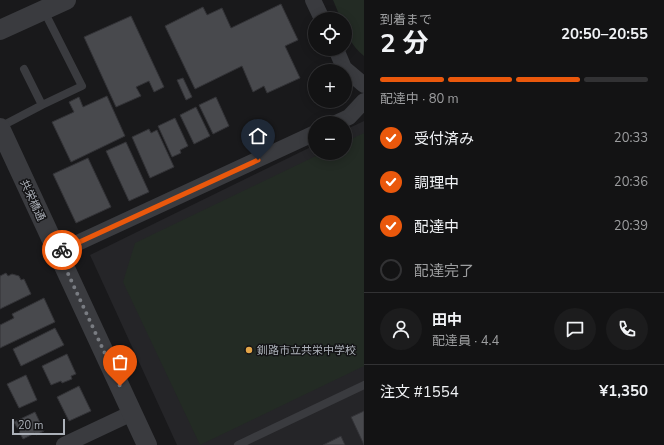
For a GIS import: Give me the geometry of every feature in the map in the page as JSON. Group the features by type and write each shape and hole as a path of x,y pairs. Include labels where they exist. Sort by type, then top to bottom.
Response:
{"street":[{"path":"0,30 66,0"},
{"path":"313,0 319,12"},
{"path":"339,56 344,68 364,85"},
{"path":"351,116 364,101"},
{"name":"共栄橋通","path":"0,128 147,445"},
{"path":"58,252 308,136"},
{"path":"64,445 132,413"}],"lane":[{"path":"0,128 82,86 44,10"},
{"path":"24,69 42,106"},
{"path":"238,445 364,385"}],"shaded area":[{"path":"333,0 364,0 364,56 352,43 352,12 338,12"},
{"name":"釧路市立共栄中学校","path":"364,121 364,445 177,445 90,255 308,148 308,160 352,160 352,127"},
{"name":"釧路市立共栄中学校","path":"364,133 364,366 200,445 123,282 135,243 308,160 352,160 352,139"}],"building":[{"path":"281,4 298,40 285,46 300,78 267,93 264,86 253,92 242,66 195,89 165,26 203,7 207,15 222,8 231,28"},
{"path":"131,16 164,87 154,92 149,81 136,87 141,96 116,107 84,37"},
{"path":"183,78 192,97 186,100 177,80"},
{"path":"107,96 125,136 71,162 52,122 74,112 69,102 79,97 83,107"},
{"path":"216,97 229,126 213,134 199,105"},
{"path":"196,107 210,136 194,144 180,115"},
{"path":"175,118 188,146 180,150 181,153 172,157 158,126"},
{"path":"149,129 151,133 157,130 174,167 150,178 132,137"},
{"path":"126,142 149,192 129,201 106,151"},
{"path":"88,158 111,207 76,223 53,174"},
{"path":"6,273 8,276 12,274 19,276 21,280 24,279 31,294 0,309 0,276"},
{"path":"44,298 55,322 0,348 0,325 14,318 12,314"},
{"path":"55,328 64,345 21,366 13,349"},
{"path":"67,354 76,374 71,376 72,379 51,385 42,366"},
{"path":"26,375 37,400 19,408 7,384"},
{"path":"79,386 91,411 69,421 57,397"},
{"path":"364,411 364,445 351,417"},
{"path":"35,412 44,431 36,435 35,433 23,439 14,422"},
{"path":"341,436 345,445 323,445"}],"way so far":[{"path":"62,250 58,252 120,386"}],"place":[{"name":"釧路市立共栄中学校","path":"249,350"}],"route":[{"path":"62,250 258,160"}]}
